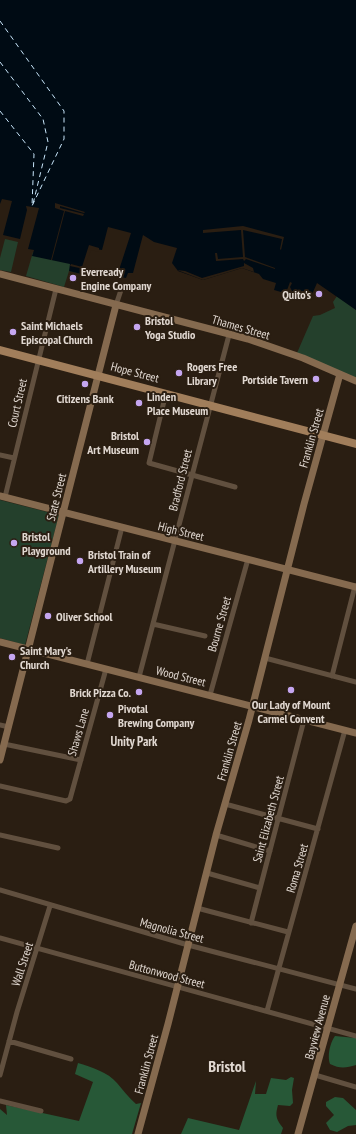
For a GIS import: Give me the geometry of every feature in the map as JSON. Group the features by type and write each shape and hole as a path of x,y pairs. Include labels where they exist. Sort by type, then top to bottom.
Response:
{"main road":[{"name":"Hope Street","path":"0,350 210,404 356,444"}],"street":[{"name":"Thames Street","path":"0,276 56,289 229,335 288,353 356,381"},
{"name":"State Street","path":"0,760 122,286"},
{"name":"Court Street","path":"2,496 14,458 56,289"},
{"name":"Bradford Street","path":"139,677 229,335"},
{"name":"Franklin Street","path":"138,1134 216,835 226,804 340,374"},
{"path":"166,393 149,463 235,487"},
{"path":"0,455 14,458"},
{"name":"High Street","path":"2,496 355,587"},
{"path":"87,664 122,527"},
{"name":"Bourne Street","path":"210,695 248,559"},
{"path":"332,676 355,587"},
{"path":"153,624 205,636"},
{"name":"Wood Street","path":"0,642 356,733"},
{"path":"265,658 356,682"},
{"name":"Shaws Lane","path":"0,786 68,800 71,797 106,669"},
{"name":"Saint Elizabeth Street","path":"251,923 304,720"},
{"path":"0,725 9,727"},
{"name":"Roma Street","path":"267,1011 345,730"},
{"path":"4,744 81,760"},
{"path":"226,804 318,829"},
{"path":"0,835 58,848"},
{"path":"216,835 270,851"},
{"path":"207,873 260,888"},
{"name":"Magnolia Street","path":"0,890 50,906 356,990"},
{"name":"Wall Street","path":"0,1075 50,906"},
{"path":"197,908 288,932"},
{"name":"Bayview Avenue","path":"298,1134 356,929"},
{"name":"Buttonwood Street","path":"0,938 177,988 356,1036"},
{"path":"9,1041 71,1059"},
{"path":"315,1075 356,1087"},
{"path":"0,1101 41,1111"}],"green space":[{"path":"5,239 18,242 11,272 0,270 0,258"},
{"path":"33,252 70,262 81,274 69,271 64,287 26,276"},
{"path":"337,296 356,310 356,378 297,353 313,316 320,315 335,308 333,302"},
{"path":"0,500 59,515 25,645 0,638"},
{"path":"335,1036 356,1038 356,1065 343,1068 330,1064 330,1050"},
{"path":"78,1063 99,1070 109,1076 136,1104 141,1103 132,1134 0,1134 0,1109 7,1115 6,1105 79,1121 93,1082 75,1074"},
{"path":"291,1077 294,1078 292,1090 293,1103 290,1106 278,1105 277,1109 276,1115 283,1128 281,1134 181,1134 188,1118 239,1130 256,1081 255,1094 266,1094 271,1078 286,1080"},
{"path":"335,1097 343,1098 356,1110 356,1125 348,1126 337,1132 330,1130 326,1123 334,1115 326,1106 326,1102"}],"shaded area":[{"path":"0,0 356,0 356,310 317,283 310,299 288,292 288,289 281,292 274,290 276,283 263,279 259,274 242,268 203,280 178,271 172,263 177,248 154,242 143,235 133,273 128,273 126,278 121,277 123,272 119,270 131,233 108,227 102,250 89,248 81,274 69,271 70,264 32,256 34,250 28,249 39,208 26,206 27,210 20,239 3,235 12,201 2,199 0,204"}],"pier":[{"path":"55,203 85,212 84,213 60,206 60,208 84,214 83,216 65,211 51,260 64,211 55,208"},
{"path":"243,226 284,237 281,250 282,239 243,230 245,257 275,269 246,259 244,261 243,259 216,261 215,253 217,253 218,259 243,257 241,230 203,233 203,230"},
{"path":"89,245 99,248 99,252 91,250 84,269 70,266 71,264 82,267"},
{"path":"244,263 253,268 254,272 242,268 203,280 177,270 185,271 202,278 244,266"},
{"path":"290,282 292,283 290,287 292,291 300,295 312,295 310,300 300,299 286,293"}],"ferry route":[{"path":"0,21 64,111 64,139 32,206"},
{"path":"0,62 43,119 48,142 33,204"},
{"path":"0,111 34,154 32,206"}],"place":[{"name":"Everready Engine Company","path":"73,278"},
{"name":"Quito's","path":"319,294"},
{"name":"Bristol Yoga Studio","path":"137,327"},
{"name":"Saint Michaels Episcopal Church","path":"13,332"},
{"name":"Rogers Free Library","path":"179,373"},
{"name":"Portside Tavern","path":"316,379"},
{"name":"Citizens Bank","path":"85,384"},
{"name":"Linden Place Museum","path":"139,403"},
{"name":"Bristol Art Museum","path":"147,442"},
{"name":"Bristol Playground","path":"14,543"},
{"name":"Bristol Train of Artillery Museum","path":"80,561"},
{"name":"Oliver School","path":"48,616"},
{"name":"Saint Mary's Church","path":"12,657"},
{"name":"Our Lady of Mount Carmel Convent","path":"291,690"},
{"name":"Brick Pizza Co.","path":"139,692"},
{"name":"Pivotal Brewing Company","path":"110,715"}],"district":[{"name":"Unity Park","path":"134,741"},
{"name":"Bristol","path":"227,1066"}]}
